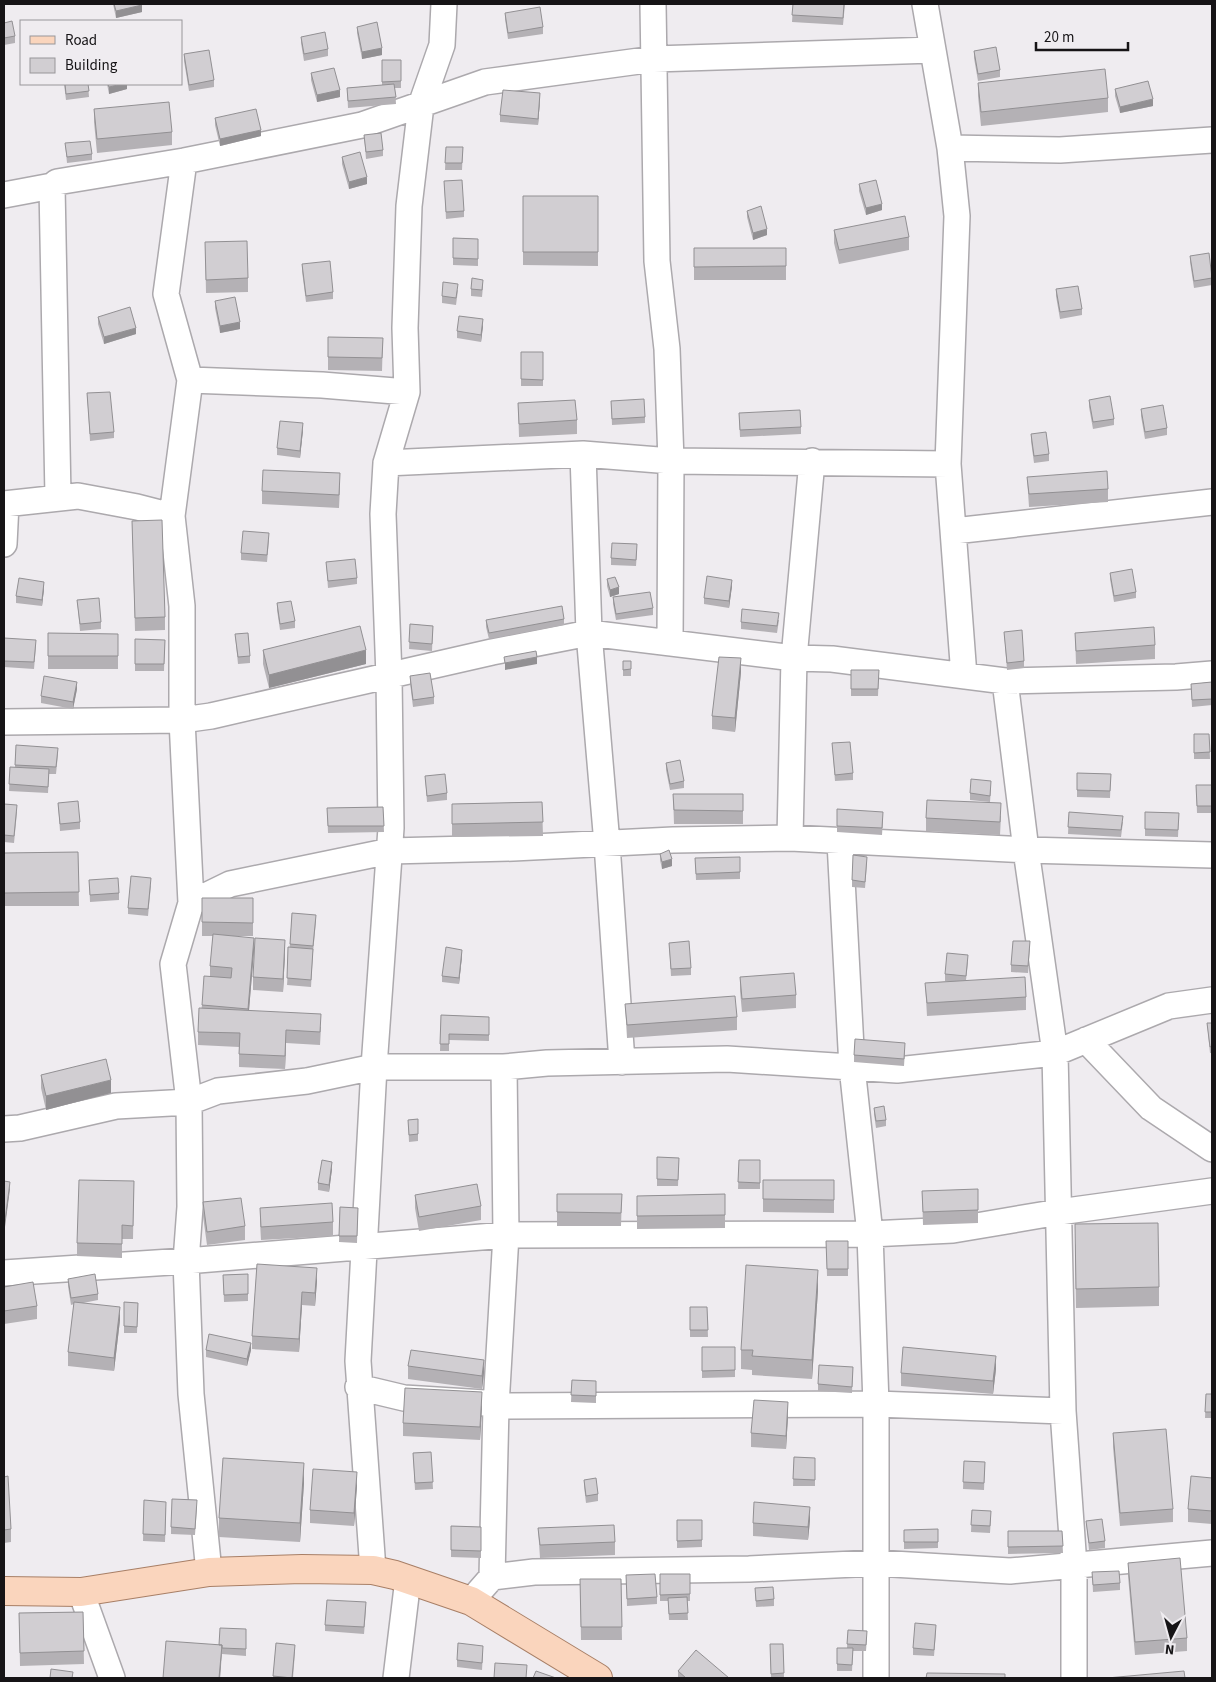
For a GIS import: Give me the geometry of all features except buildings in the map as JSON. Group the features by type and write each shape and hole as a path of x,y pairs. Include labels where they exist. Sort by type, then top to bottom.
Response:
{"main road":[{"path":"4,1592 81,1592 209,1572 374,1570 471,1600 598,1678"}],"street":[{"path":"374,1570 358,1387 358,1361 374,1067 390,851 389,677 383,514 386,463 407,392 405,328 409,206 421,105 442,45 444,4"},
{"path":"653,4 656,261 667,349 671,461 670,643"},
{"path":"925,4 950,148 957,216 948,464 964,676"},
{"path":"4,195 52,186 57,182 184,161 362,125 485,82 654,59 933,50"},
{"path":"950,148 1060,150 1212,140"},
{"path":"184,161 166,294 190,380 172,516 182,606 182,720 191,903 173,964 189,1102 190,1206 186,1261 191,1394 209,1572"},
{"path":"52,186 58,497"},
{"path":"190,380 302,384 407,392"},
{"path":"386,463 583,454 671,461 948,464"},
{"path":"583,454 589,633 607,844 622,1062"},
{"path":"790,838 794,658 812,462"},
{"path":"4,544 5,504 58,497 88,498 172,516"},
{"path":"954,531 1212,502"},
{"path":"4,722 182,720 211,716 389,677 492,652 589,633 794,658 832,659 1005,681 1176,677 1212,674"},
{"path":"1005,681 1026,850 1056,1053 1063,1410 1074,1566 1074,1678"},
{"path":"191,903 230,884 390,851 673,840 790,838 1026,850 1212,856"},
{"path":"840,842 852,1067 870,1234 876,1404 876,1678"},
{"path":"4,1129 20,1128 116,1106 189,1102 218,1091 307,1081 374,1067 504,1067 547,1063 726,1059 897,1070 1056,1053 1170,1006 1212,1000"},
{"path":"1086,1040 1151,1108 1212,1149"},
{"path":"492,1578 496,1406 506,1235 504,1067"},
{"path":"4,1273 186,1261 506,1235 870,1234 953,1230 1059,1212 1212,1191"},
{"path":"358,1387 404,1398 496,1406 876,1404 1063,1410"},
{"path":"471,1600 492,1578 534,1572 749,1570 876,1563 1010,1571 1212,1553"},
{"path":"396,1678 408,1579"},
{"path":"81,1592 112,1678"}]}
